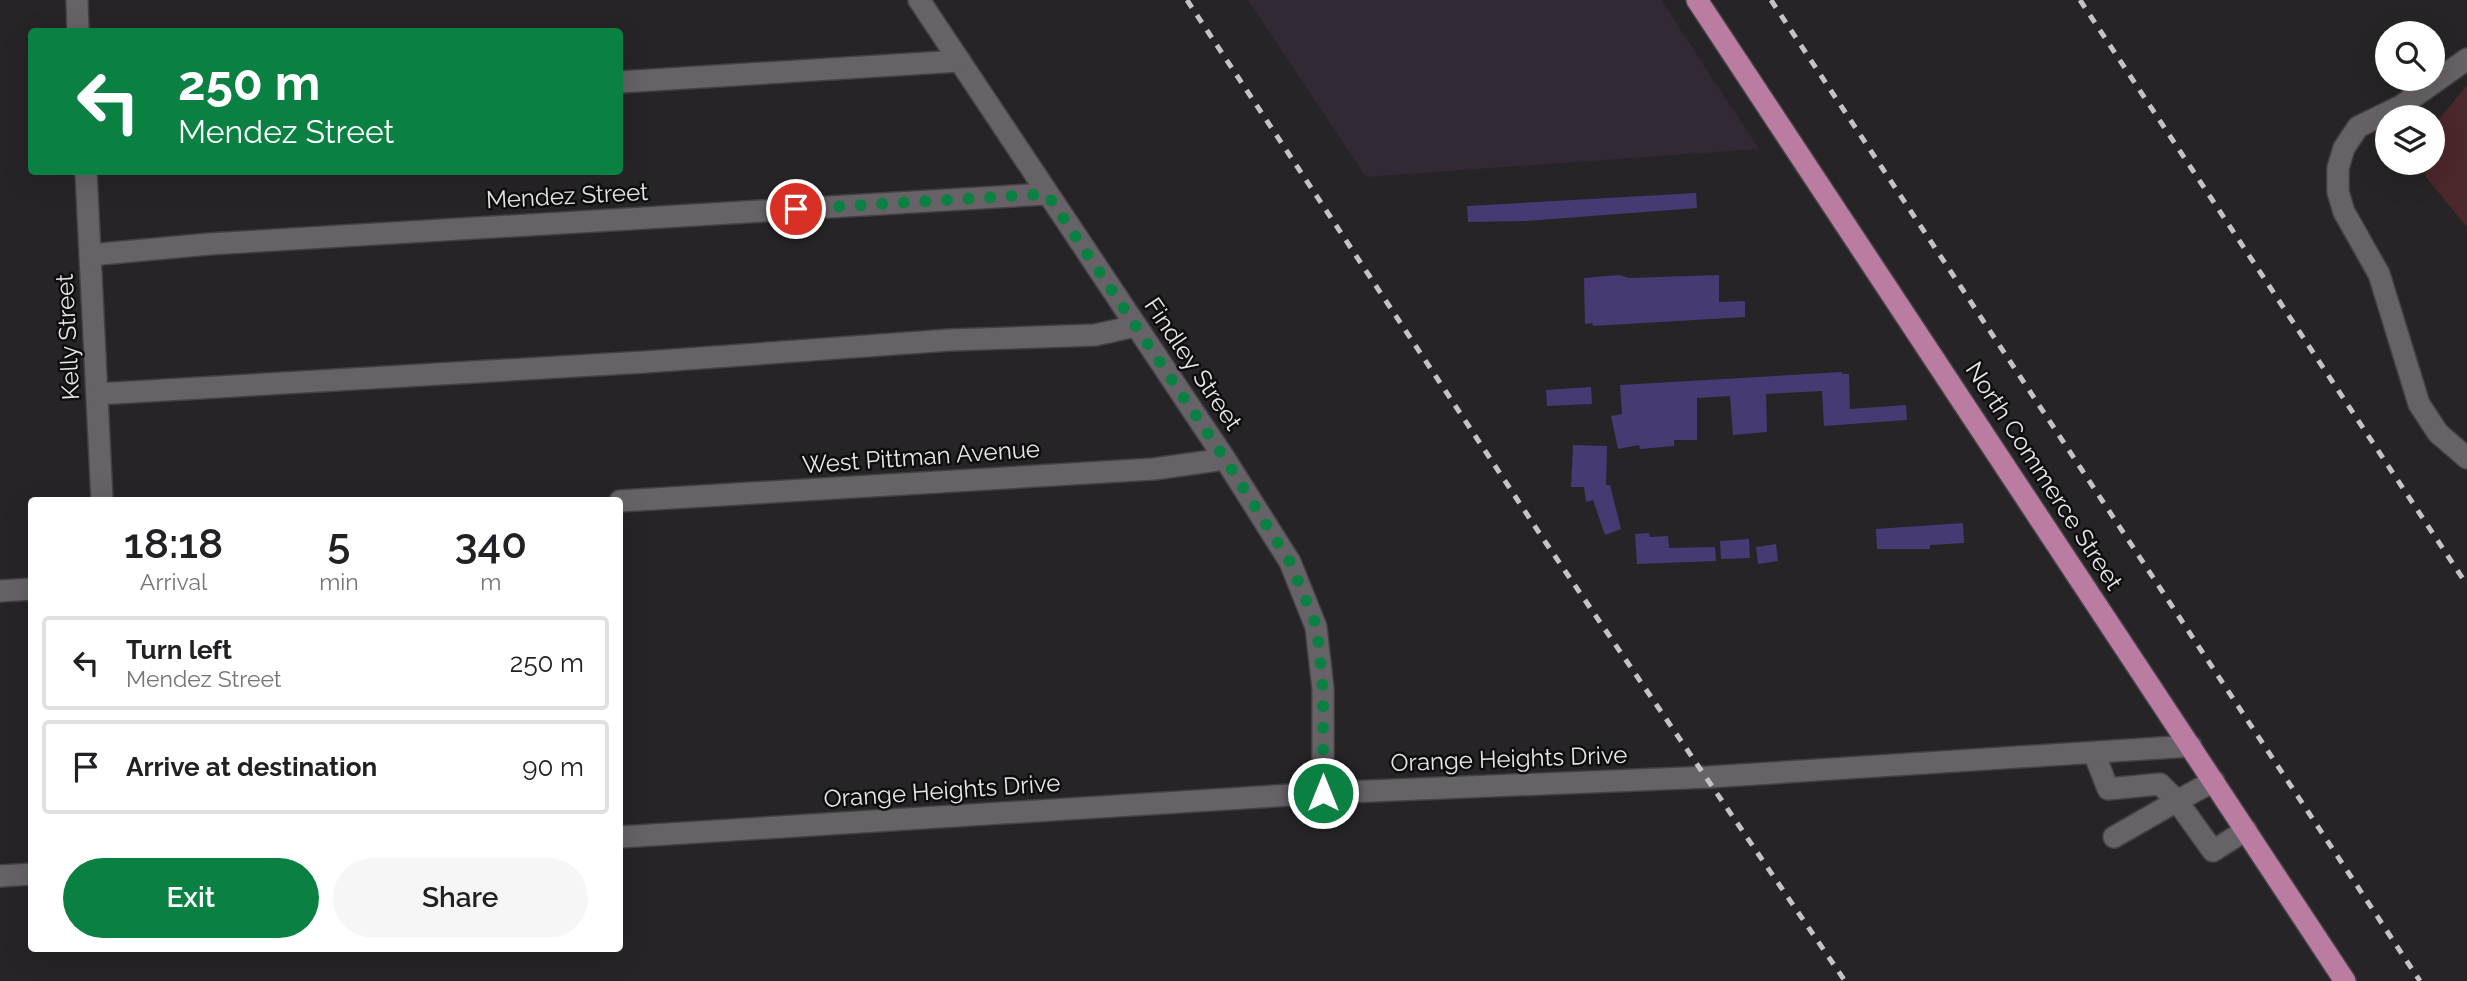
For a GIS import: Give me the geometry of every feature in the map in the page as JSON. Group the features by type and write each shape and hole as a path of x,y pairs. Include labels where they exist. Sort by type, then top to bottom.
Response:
{"main road":[{"name":"North Commerce Street","path":"1697,0 2345,981"}],"street":[{"path":"77,0 78,28"},
{"name":"Findley Street","path":"919,0 1225,459 1290,562 1317,627 1323,689 1323,793"},
{"path":"2467,59 2401,106 2358,127 2344,148 2338,168 2338,192 2344,212 2379,274 2419,404 2438,433 2467,458"},
{"path":"623,82 960,61"},
{"name":"Kelly Street","path":"86,175 102,497"},
{"name":"Mendez Street","path":"90,254 209,244 1047,194"},
{"path":"97,394 645,362 950,340 1095,335 1136,326"},
{"name":"West Pittman Avenue","path":"623,501 1154,469 1225,459"},
{"path":"0,591 28,589"},
{"name":"Orange Heights Drive","path":"623,837 1323,793 1709,777 2191,746"},
{"path":"2094,753 2109,789 2160,784 2177,801 2213,851 2246,830"},
{"path":"2114,837 2214,781"},
{"path":"0,876 28,874"}],"shaded area":[{"path":"1248,0 1661,0 1759,149 1366,177"},
{"path":"2467,85 2467,227 2426,177 2445,175 2445,112"}],"building":[{"path":"1696,193 1697,208 1526,221 1468,222 1467,206"},
{"path":"1619,275 1629,278 1719,275 1719,302 1745,301 1745,317 1593,326 1592,323 1585,324 1584,278"},
{"path":"1842,372 1849,374 1850,409 1906,405 1907,420 1824,426 1822,391 1766,394 1767,432 1733,435 1730,396 1697,398 1697,440 1674,440 1674,446 1640,449 1639,445 1618,449 1611,416 1622,414 1620,385"},
{"path":"1591,387 1592,404 1547,406 1546,390"},
{"path":"1573,445 1607,446 1606,485 1610,485 1621,529 1605,535 1593,500 1586,502 1584,487 1571,487"},
{"path":"1963,523 1964,543 1930,545 1930,549 1877,549 1876,529"},
{"path":"1649,533 1650,537 1668,536 1669,548 1715,547 1716,561 1637,564 1635,534"},
{"path":"1749,539 1750,558 1721,559 1720,541"},
{"path":"1776,544 1778,561 1758,564 1756,547"}],"railway":[{"path":"1187,0 1546,543 1845,981"},
{"path":"1771,0 2420,981"},
{"path":"2080,0 2467,585"}],"route":[{"path":"796,209 1047,194 1225,459 1290,562 1317,627 1323,689 1323,793"}]}
